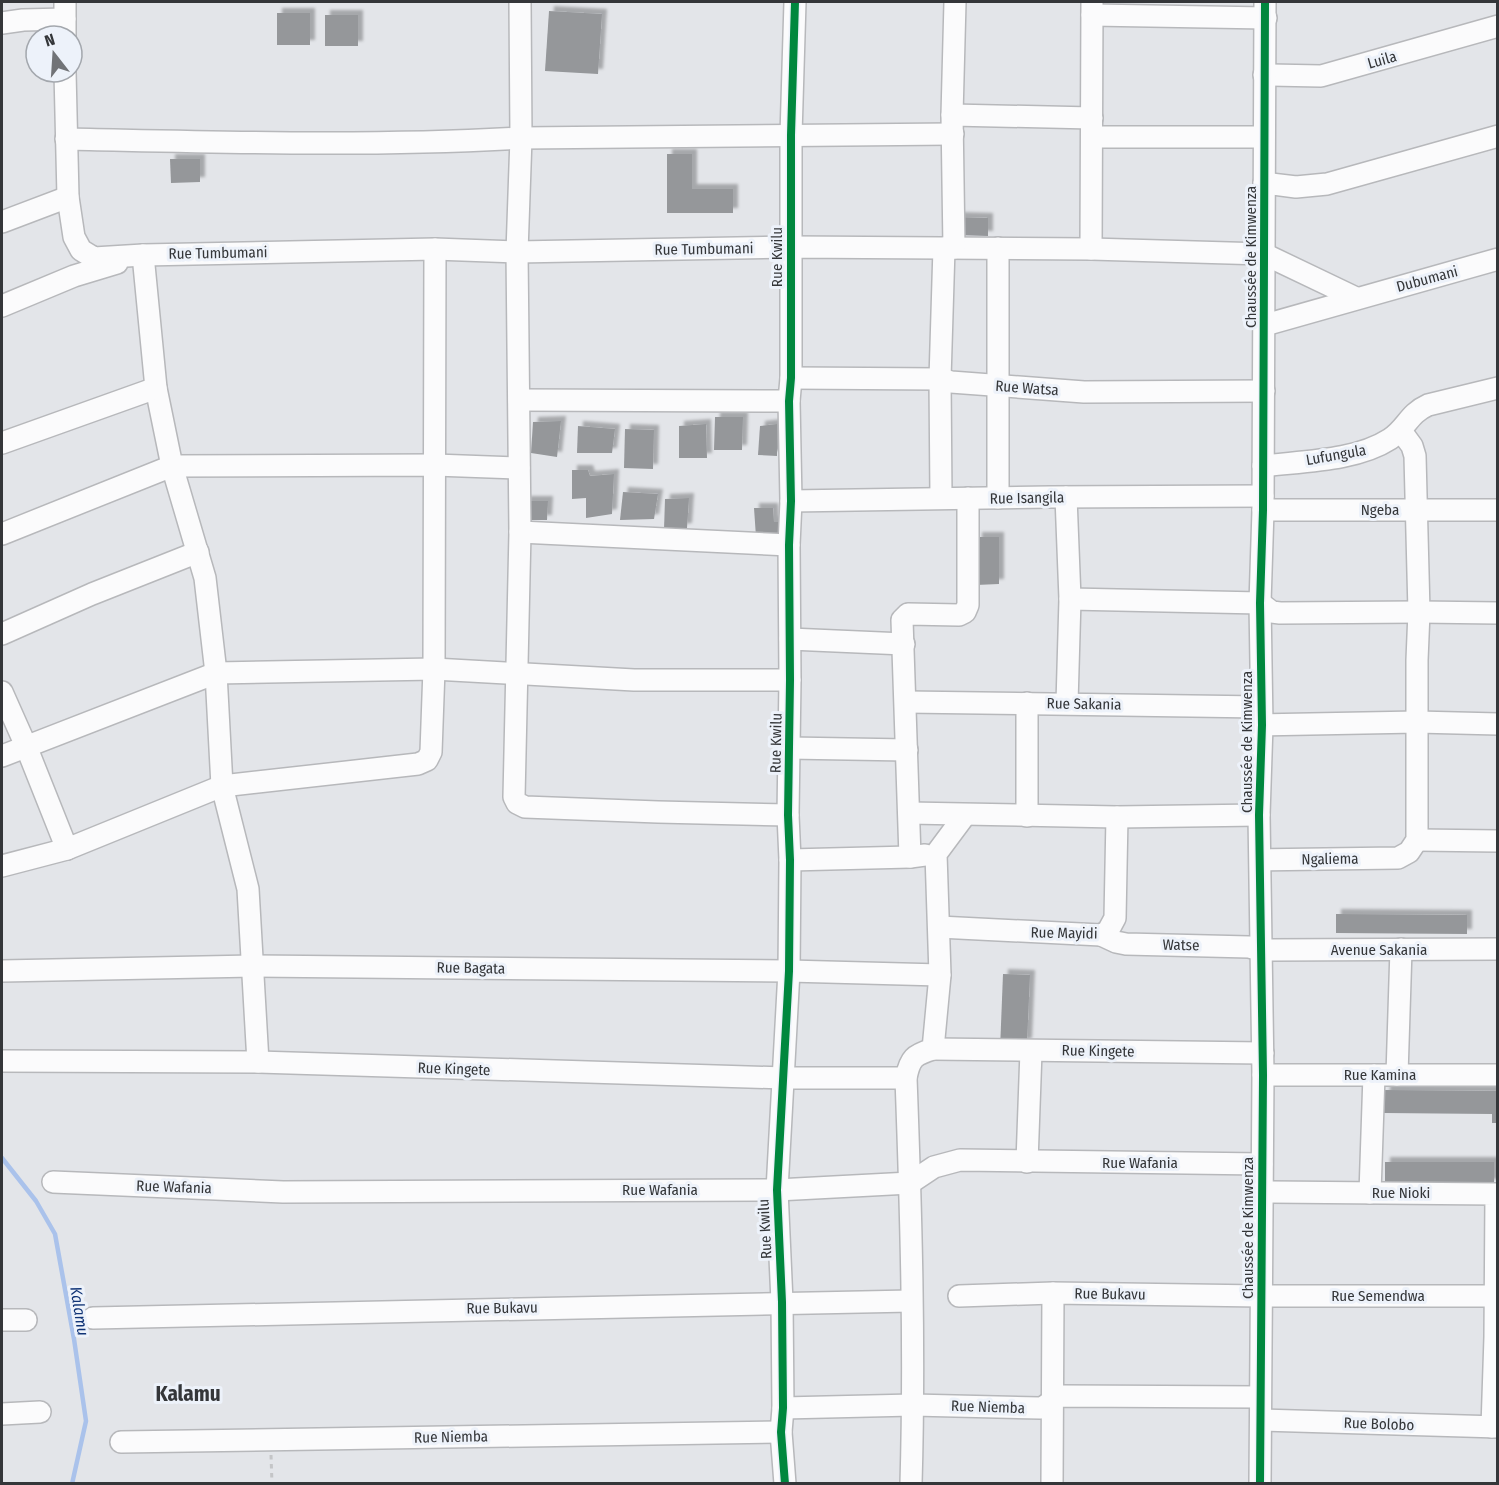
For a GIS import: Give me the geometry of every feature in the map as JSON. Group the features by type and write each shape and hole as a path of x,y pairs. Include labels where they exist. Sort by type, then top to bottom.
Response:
{"street":[{"path":"520,2 521,138 518,252 520,532 514,797 517,803 525,807 788,815"},
{"name":"Rue Kwilu","path":"785,1484 781,1432 783,1408 782,1302 777,1190 789,971 789,545 791,501 789,401 791,378 791,135 795,2"},
{"path":"941,498 939,379 949,248 955,2"},
{"path":"1091,249 1092,8 1265,10"},
{"name":"Chaussée de Kimwenza","path":"1260,1484 1263,1053 1259,815 1264,391 1265,10"},
{"path":"2,23 65,19"},
{"name":"Luila","path":"1264,75 1321,76 1497,26"},
{"path":"65,84 68,196 74,237 81,250 94,258 143,255"},
{"path":"66,139 242,142 463,141 521,138 791,135 953,125 1092,127 1264,137"},
{"path":"1264,183 1296,187 1327,184 1497,136"},
{"path":"2,222 68,196"},
{"name":"Rue Tumbumani","path":"143,255 435,249 518,252 790,247 1091,249 1264,254"},
{"path":"998,248 998,498"},
{"path":"2,866 67,849 222,786 418,764 427,760 431,752 434,669 435,249"},
{"path":"1264,254 1356,298"},
{"path":"2,306 74,276 143,255"},
{"path":"143,255 156,388 172,466 205,578 216,672 222,786 248,889 258,1062"},
{"name":"Dubumani","path":"1264,325 1497,259"},
{"name":"Rue Watsa","path":"791,378 939,379 951,382 1084,392 1264,391"},
{"path":"2,443 156,388"},
{"name":"Lufungula","path":"1263,466 1356,454 1380,445 1401,431 1417,409 1497,388"},
{"path":"519,400 789,401"},
{"path":"1401,431 1412,446 1415,456 1419,612 1417,840 1497,841"},
{"path":"2,534 172,466 435,465 519,468"},
{"path":"1065,497 1070,599 1067,703"},
{"name":"Rue Isangila","path":"791,501 1065,497 1263,503"},
{"path":"910,857 902,621 908,614 959,615 965,612 968,605 968,498"},
{"name":"Ngeba","path":"1263,503 1416,510 1497,510"},
{"path":"520,532 789,545"},
{"path":"2,634 92,594 198,552"},
{"path":"1070,599 1260,603 1272,612 1280,613 1497,613"},
{"path":"790,639 904,644"},
{"path":"2,756 216,672 434,669 634,680 790,680"},
{"path":"2,692 27,746 67,849"},
{"name":"Rue Sakania","path":"906,702 1067,703 1261,716 1497,724"},
{"path":"1027,703 1027,816"},
{"path":"789,748 907,750"},
{"path":"909,813 1117,817 1259,815"},
{"path":"911,1484 913,1405 906,1078 909,1065 914,1057 933,1049 940,975 936,854 965,815"},
{"name":"Rue Mayidi","path":"939,927 1101,936 1108,931 1115,918 1117,817"},
{"name":"Ngaliema","path":"1261,860 1398,858 1409,852 1417,840"},
{"path":"790,860 910,857 936,854"},
{"name":"Watse","path":"1101,936 1126,944 1249,947 1261,950"},
{"name":"Avenue Sakania","path":"1261,950 1497,949"},
{"path":"1397,1075 1401,950"},
{"name":"Rue Bagata","path":"2,971 253,966 789,971 940,975"},
{"name":"Rue Kingete","path":"933,1049 1263,1053"},
{"path":"1027,1162 1030,1051"},
{"name":"Rue Kingete","path":"2,1061 258,1062 784,1078 906,1078"},
{"name":"Rue Kamina","path":"1263,1075 1497,1075"},
{"path":"1370,1193 1374,1075"},
{"name":"Rue Wafania","path":"53,1182 283,1191 777,1190 910,1183 934,1167 960,1160 1262,1164"},
{"name":"Rue Nioki","path":"1262,1192 1496,1194 1497,1240"},
{"path":"1495,1427 1494,1296 1497,1240"},
{"path":"1052,1484 1053,1293"},
{"name":"Rue Bukavu","path":"959,1296 1053,1293 1261,1296"},
{"name":"Rue Semendwa","path":"1261,1296 1494,1296"},
{"name":"Rue Bukavu","path":"93,1318 911,1301"},
{"path":"2,1320 26,1320"},
{"name":"Rue Niemba","path":"783,1408 913,1405 1040,1408 1062,1396 1260,1396"},
{"path":"2,1414 40,1412"},
{"name":"Rue Bolobo","path":"1261,1420 1495,1427"},
{"name":"Rue Niemba","path":"121,1442 781,1432"}],"path":[{"path":"270,1440 272,1484"}],"building":[{"path":"549,11 602,14 598,74 545,71"},
{"path":"277,13 310,13 310,45 277,45"},
{"path":"325,15 358,15 358,46 325,46"},
{"path":"667,154 692,154 692,189 733,189 733,213 667,213"},
{"path":"170,159 200,159 200,182 171,183"},
{"path":"954,217 988,218 988,236 954,235"},
{"path":"715,417 743,417 742,450 714,450"},
{"path":"561,421 557,457 531,453 533,422"},
{"path":"706,424 707,458 679,458 679,426"},
{"path":"777,424 777,456 758,455 760,426"},
{"path":"578,426 615,429 612,453 577,453"},
{"path":"625,429 654,430 653,469 624,468"},
{"path":"572,470 588,470 590,476 614,474 612,514 586,518 586,498 572,499"},
{"path":"623,492 658,494 654,519 620,520"},
{"path":"689,498 687,528 664,530 665,499"},
{"path":"525,501 548,501 547,520 525,520"},
{"path":"754,508 773,508 774,522 780,522 780,538 756,537"},
{"path":"977,537 999,537 999,584 976,585"},
{"path":"1336,914 1467,915 1467,934 1336,933"},
{"path":"1003,974 1030,975 1027,1043 1000,1050"},
{"path":"1385,1090 1498,1091 1498,1123 1492,1123 1492,1114 1384,1113"},
{"path":"1385,1162 1494,1162 1494,1184 1385,1184"}],"waterway":[{"name":"Kalamu","path":"2,1158 36,1201 55,1234 86,1421 72,1484"}],"cycle path":[{"path":"785,1484 781,1432 783,1408 782,1302 777,1190 789,971 789,545 791,501 789,401 791,378 791,135 795,2"},
{"path":"1260,1484 1263,1075 1259,815 1262,725 1260,603 1263,510 1265,2"}],"district":[{"name":"Kalamu","path":"188,1394"}]}
